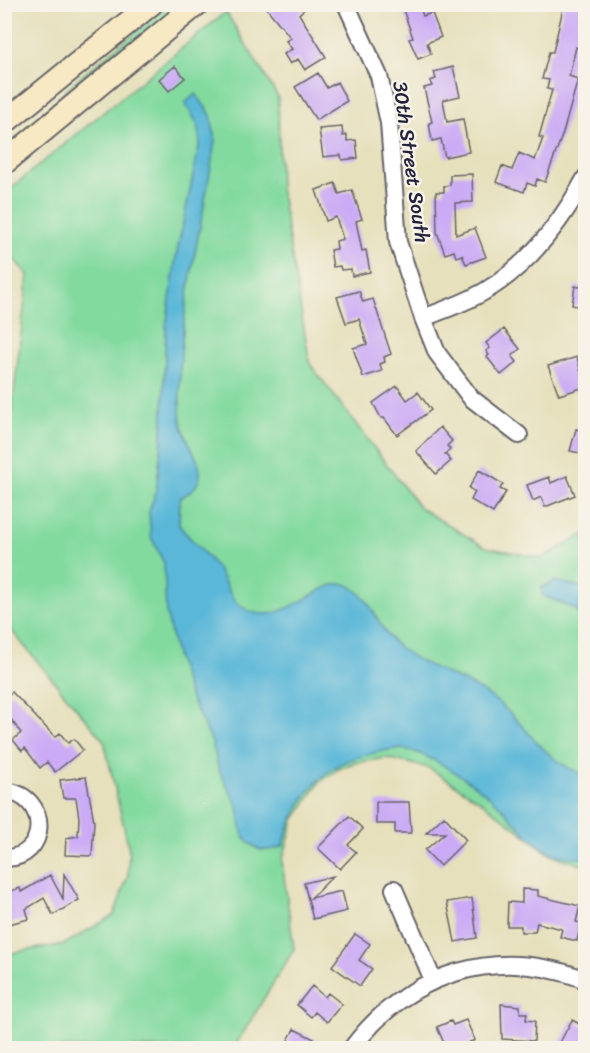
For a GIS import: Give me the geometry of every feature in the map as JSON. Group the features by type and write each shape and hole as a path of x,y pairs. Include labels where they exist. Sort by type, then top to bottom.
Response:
{"street":[{"path":"4,123 151,4"},
{"path":"4,163 197,4"},
{"name":"30th Street South","path":"346,4 379,76 389,123 398,242 437,353 471,398 519,435"},
{"path":"423,318 472,299 514,270 543,242 570,206 585,177"},
{"path":"4,858 21,855 30,848 39,828 39,817 27,798 5,790"},
{"path":"394,889 433,980"},
{"path":"352,1048 370,1025 401,999 433,980 469,968 503,964 547,967 585,980"}],"green space":[{"path":"169,5 185,5 18,139 74,82"},
{"path":"226,12 278,97 280,187 310,364 420,508 485,547 542,558 585,534 585,866 551,855 479,800 429,768 387,758 354,763 337,770 319,783 294,820 282,862 294,949 234,1048 5,1048 5,954 65,944 114,915 128,875 129,849 104,741 5,623 5,467 28,275 5,249 5,193"}],"water":[{"path":"196,94 211,115 215,140 188,295 181,357 181,421 199,464 200,473 198,482 192,490 180,498 179,525 214,564 232,598 239,605 255,613 271,613 286,609 329,586 341,584 352,587 366,600 386,633 399,647 421,661 480,690 503,706 558,761 585,774 585,859 558,855 546,850 531,839 499,805 479,789 438,762 401,749 356,758 329,771 308,792 300,805 283,846 271,850 260,850 249,843 242,833 238,807 219,770 212,742 189,695 176,655 166,612 164,563 151,537 149,512 156,491 162,439 166,327 176,257 200,142 197,123 185,103"},
{"path":"555,581 585,588 585,628 577,610 542,595 541,588"}],"building":[{"path":"263,4 310,4 299,14 326,57 305,70 298,59 290,64 284,54 292,49 286,41 291,38"},
{"path":"401,4 419,4 423,16 432,13 441,37 427,43 431,54 418,59 409,39 413,38"},
{"path":"564,4 585,4 581,24 585,25 582,48 576,47 569,76 578,79 563,133 545,182 537,179 535,186 527,183 524,192 496,182 502,166 512,170 519,153 535,160 543,138 539,137 552,90 547,89 549,80 542,79 549,52 553,52"},
{"path":"175,66 185,78 169,91 159,79"},
{"path":"453,67 460,96 443,100 447,122 463,119 469,152 445,157 441,139 432,141 429,123 432,122 424,88 432,86 430,81 436,79 434,72"},
{"path":"318,73 327,88 337,82 347,101 316,120 295,87"},
{"path":"342,127 343,136 347,135 347,141 356,140 358,158 342,160 341,155 323,157 319,129"},
{"path":"472,174 473,202 455,203 456,235 475,228 486,257 466,264 462,255 456,257 454,251 445,254 437,232 436,192 444,192 444,186 450,185 450,175"},
{"path":"335,183 339,194 352,190 362,219 356,221 362,251 366,250 370,272 352,276 351,269 341,270 340,266 333,267 330,250 337,249 336,241 343,239 336,217 326,221 316,190"},
{"path":"575,286 585,288 585,308 572,305"},
{"path":"359,291 363,302 373,299 391,354 384,357 385,362 380,364 382,371 363,377 353,348 367,344 359,319 346,323 337,297"},
{"path":"504,329 520,349 512,356 517,362 501,375 487,357 489,355 486,351 490,348 486,343"},
{"path":"577,357 585,387 559,395 548,366"},
{"path":"397,386 407,400 418,392 431,410 397,435 384,418 381,418 373,403"},
{"path":"440,427 452,441 447,446 450,449 445,454 451,461 436,474 416,451"},
{"path":"576,429 585,431 585,454 570,451"},
{"path":"479,470 503,484 500,489 506,492 493,513 471,500 475,492 469,488"},
{"path":"567,476 575,495 545,507 541,497 533,501 527,485 549,477 551,483"},
{"path":"12,692 55,737 60,733 68,743 74,739 83,750 55,772 47,762 40,768 25,748 22,751 13,740 21,733 4,710 4,698"},
{"path":"86,777 94,821 92,856 65,855 66,838 78,836 79,818 76,798 63,798 60,780"},
{"path":"376,802 409,802 411,833 395,833 395,824 376,824"},
{"path":"349,816 363,829 348,845 356,852 340,869 318,848"},
{"path":"444,816 466,840 440,866 425,850 445,833 426,833"},
{"path":"64,874 79,900 53,915 44,898 26,909 29,919 4,925 4,893 20,888 21,892 50,875 63,899"},
{"path":"333,876 311,898 342,891 347,911 313,919 304,883"},
{"path":"522,889 538,890 538,896 580,906 576,922 581,923 577,941 560,937 562,929 537,923 535,932 521,932 521,926 507,926 508,902 522,903"},
{"path":"472,898 477,938 455,942 447,902"},
{"path":"355,934 370,944 359,960 372,969 360,986 332,966"},
{"path":"312,986 325,997 328,993 342,1004 327,1022 315,1012 311,1017 297,1005"},
{"path":"501,1004 520,1006 520,1013 527,1013 526,1020 535,1021 534,1041 502,1039"},
{"path":"466,1020 475,1040 468,1043 470,1048 446,1048 437,1027 451,1021 453,1025"},
{"path":"572,1020 585,1027 585,1048 557,1048"},
{"path":"294,1029 318,1041 314,1048 284,1048"}]}
